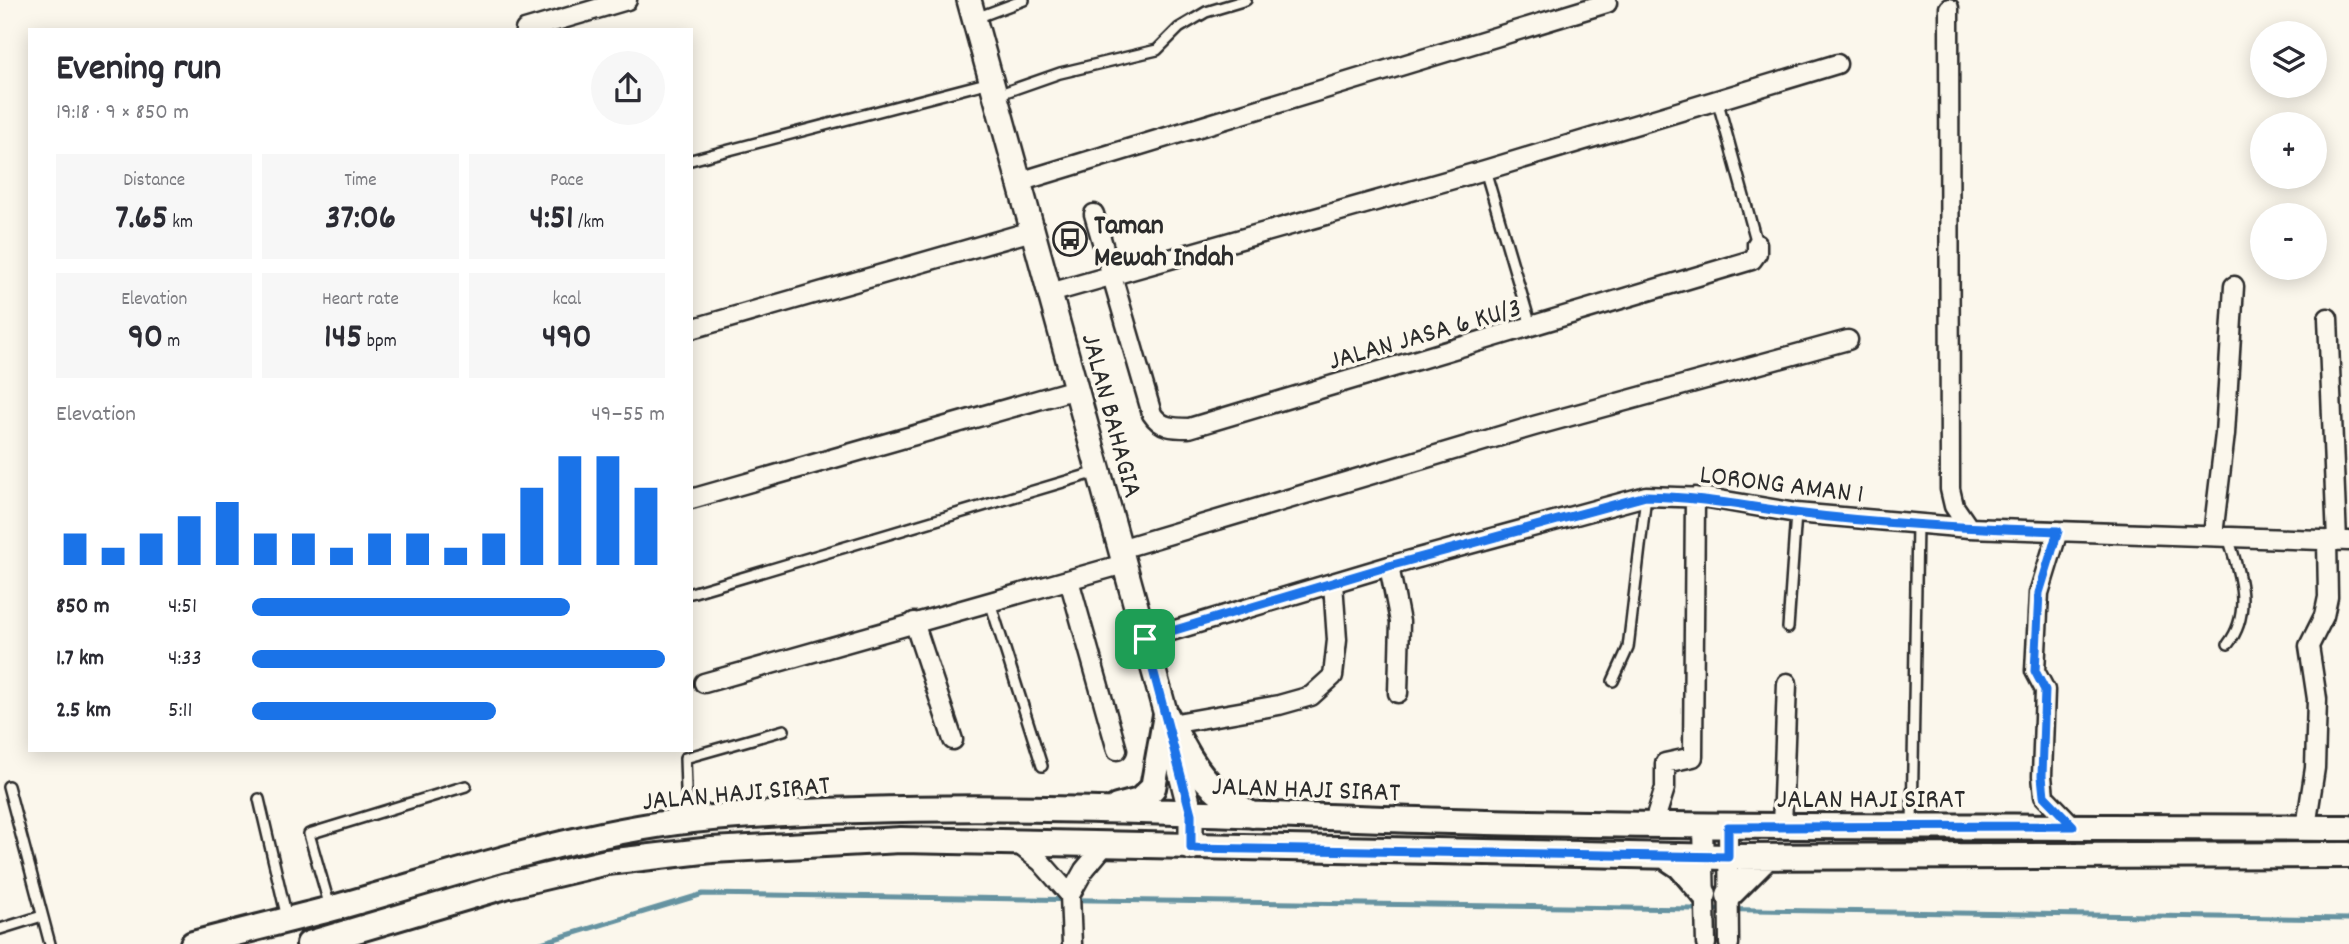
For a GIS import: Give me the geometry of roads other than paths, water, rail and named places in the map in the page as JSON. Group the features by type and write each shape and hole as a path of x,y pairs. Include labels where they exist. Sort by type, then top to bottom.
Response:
{"main road":[{"path":"1106,810 1139,801 1153,788 1168,720"},
{"path":"1168,720 1198,774 1216,793 1255,817"},
{"name":"JALAN HAJI SIRAT","path":"192,944 331,909 505,856 605,834 687,822 906,809 1106,810 1255,817 1703,827 2349,828"},
{"name":"JALAN HAJI SIRAT","path":"309,944 505,886 607,862 712,850 901,840 1703,857 2349,855"},
{"path":"1665,856 1680,866 1704,897"},
{"path":"1729,897 1767,857"}],"street":[{"path":"532,28 627,0"},
{"path":"1019,182 1607,4"},
{"path":"1949,8 1950,489 1954,506 1969,528"},
{"name":"JALAN BAHAGIA","path":"972,9 1168,720 1191,814 1191,848"},
{"path":"1050,293 1485,170 1837,64"},
{"name":"JALAN JASA 6 KU/3","path":"1094,214 1152,414 1158,423 1173,428 1189,428 1752,260 1757,253 1757,244"},
{"path":"693,328 1032,231"},
{"path":"2220,536 2234,286"},
{"path":"2306,827 2315,768 2317,699 2309,646 2324,617 2328,597 2337,540 2340,474 2328,318"},
{"path":"704,683 1069,580 1122,557 1534,426 1848,340"},
{"path":"693,498 1076,389"},
{"name":"LORONG AMAN 1","path":"1145,639 1389,566 1646,496 1695,497 1796,513 1969,528 2337,540"},
{"path":"1653,826 1665,788 1665,764 1693,757 1695,497"},
{"path":"2058,531 2039,593 2035,671 2045,690 2042,776 2044,796 2073,826"},
{"path":"1389,566 1400,622 1398,693"},
{"path":"1069,580 1116,750"},
{"path":"1168,720 1279,705 1311,696 1333,676 1337,640 1333,583"},
{"path":"914,622 953,740"},
{"path":"1782,827 1787,683"},
{"path":"1703,827 1706,940"},
{"path":"1728,827 1730,941"},
{"path":"1017,843 1041,862 1070,895"},
{"path":"1072,944 1070,895 1084,870 1105,845"}],"lane":[{"path":"972,9 1024,0"},
{"path":"693,160 1157,50 1179,28 1206,12 1246,0"},
{"name":"JALAN JASA 6 KU/3","path":"1717,99 1757,244"},
{"path":"1485,170 1531,327"},
{"path":"693,592 1099,472"},
{"path":"1613,681 1628,648 1646,496"},
{"path":"1788,628 1796,513"},
{"path":"1912,827 1917,523"},
{"path":"2220,536 2238,568 2242,602 2236,633 2228,645"},
{"path":"990,602 1042,766"},
{"path":"687,822 685,758 784,730"},
{"path":"8,786 50,944"},
{"path":"331,909 309,834 466,786"},
{"path":"258,799 287,920"},
{"path":"0,929 42,916"}],"waterway":[{"path":"538,944 703,894 2349,919"}],"place":[{"name":"Taman Mewah Indah","path":"1070,239"}]}
